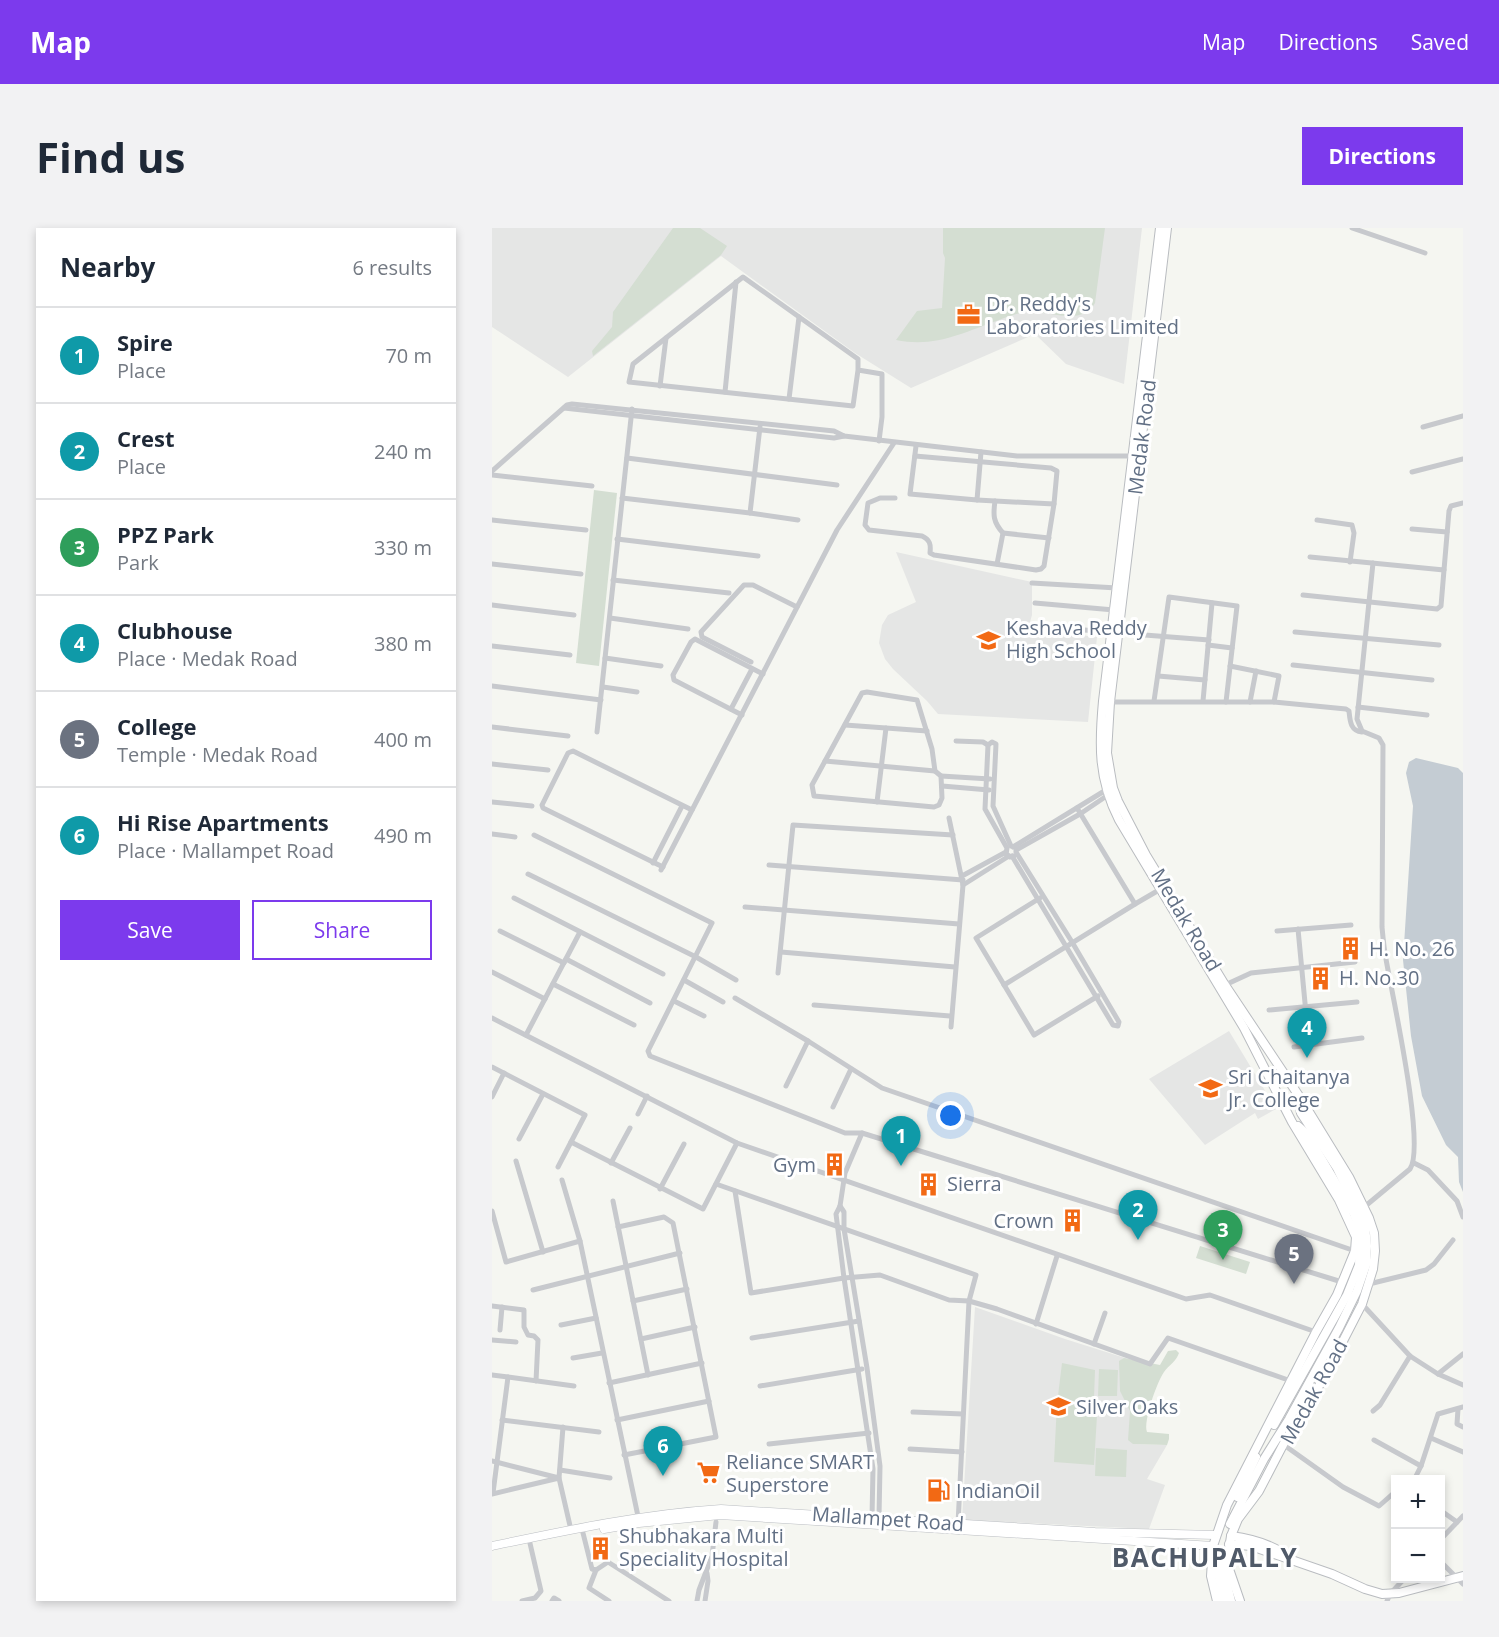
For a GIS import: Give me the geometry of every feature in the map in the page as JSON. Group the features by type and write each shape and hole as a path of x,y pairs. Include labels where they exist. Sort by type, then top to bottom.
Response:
{"main road":[{"name":"Medak Road","path":"1160,228 1142,407 1115,633 1100,735 1100,753 1107,793 1119,820 1159,890 1244,1028 1292,1122 1348,1217 1356,1237 1354,1251 1337,1295 1238,1481 1215,1535 1211,1576 1217,1601"},
{"name":"Medak Road","path":"1167,228 1142,407 1132,456 1114,610 1115,633 1107,753 1113,788 1146,855 1225,985 1297,1093 1349,1177 1369,1218 1376,1251 1362,1304 1325,1376 1258,1491 1238,1520 1230,1540"},
{"path":"1231,1601 1223,1569 1225,1540 1229,1526 1339,1328 1357,1291 1366,1265 1365,1226 1337,1168 1301,1113 1297,1093"},
{"path":"1224,1601 1218,1573 1218,1552 1223,1528 1258,1452 1347,1295 1359,1265 1360,1230 1354,1215 1307,1134 1292,1122"},
{"name":"Mallampet Road","path":"492,1546 583,1533 672,1512 721,1509 1095,1532 1215,1535"},
{"name":"Mallampet Road","path":"492,1552 571,1530 639,1520 720,1515 1213,1546"},
{"path":"1240,1601 1229,1569 1230,1540 1252,1538 1284,1552 1293,1561 1332,1574 1365,1589 1394,1597 1461,1579"}],"street":[{"path":"1352,228 1425,254"},
{"path":"744,278 799,317 858,359 853,406 629,382 633,364 744,278"},
{"path":"724,392 736,282"},
{"path":"789,399 799,317"},
{"path":"660,386 666,338"},
{"path":"858,370 882,374 882,417 879,441"},
{"path":"492,473 564,408 761,423 834,431 844,436 916,446 1017,456 1132,456"},
{"path":"632,412 760,431 834,438 844,436"},
{"path":"597,732 632,412"},
{"path":"1423,427 1463,416"},
{"path":"750,513 761,423"},
{"path":"692,810 573,751 568,753 542,805 545,811 653,862 662,869 850,507 894,443"},
{"path":"916,446 910,494 1054,504"},
{"path":"977,500 981,452"},
{"path":"895,498 880,498 868,502 865,525 869,530 922,536 928,539 931,544 930,553 934,555 1041,569 1044,566 1057,471 1051,468 915,456"},
{"path":"627,458 837,485"},
{"path":"1412,472 1463,459"},
{"path":"492,473 592,486"},
{"path":"622,498 798,520"},
{"path":"995,501 993,515 995,524 1003,533 1049,538"},
{"path":"1303,595 1440,608 1449,511 1451,506 1463,503"},
{"path":"492,520 586,530"},
{"path":"1317,520 1352,525 1354,533 1350,561"},
{"path":"1412,528 1447,532"},
{"path":"997,564 1003,533"},
{"path":"617,539 758,556"},
{"path":"1310,557 1444,570"},
{"path":"1363,732 1357,719 1373,563"},
{"path":"492,564 580,574"},
{"path":"613,580 729,593"},
{"path":"1032,583 1117,588"},
{"path":"751,662 702,637 701,632 744,585 748,584 797,607"},
{"path":"1154,701 1169,597 1237,606 1226,702"},
{"path":"1035,603 1114,610"},
{"path":"1203,701 1212,603"},
{"path":"492,604 574,615"},
{"path":"610,618 688,629"},
{"path":"1031,626 1163,636 1232,648"},
{"path":"1295,632 1439,645"},
{"path":"741,715 674,680 673,675 691,642 695,639 763,674"},
{"path":"492,646 570,655"},
{"path":"605,658 661,666"},
{"path":"1293,665 1432,680"},
{"path":"1230,666 1279,676 1274,702"},
{"path":"731,710 752,669"},
{"path":"1250,702 1256,671"},
{"path":"1158,676 1205,680"},
{"path":"492,686 601,700"},
{"path":"603,687 637,692"},
{"path":"935,771 932,748 917,700 867,692 862,693 812,785 814,796 934,807 941,803 941,776"},
{"path":"1110,702 1274,702 1346,708 1349,711 1353,728 1379,738 1383,745 1382,927 1385,957 1407,1071 1414,1163 1410,1169 1363,1208"},
{"path":"1358,707 1427,715"},
{"path":"845,725 927,731"},
{"path":"492,727 568,736"},
{"path":"878,802 886,728"},
{"path":"956,741 982,742 988,745"},
{"path":"988,745 992,742 996,744 993,806 1011,851"},
{"path":"988,745 985,809 1041,898 1072,942 1099,995 1113,1025 1118,1026 1119,1022 1099,995 1066,945 1041,898"},
{"path":"825,761 935,771 941,776 994,779"},
{"path":"492,764 548,770"},
{"path":"942,786 994,790"},
{"path":"769,865 963,880 1107,793"},
{"path":"492,802 532,806"},
{"path":"653,862 682,806"},
{"path":"1078,811 1135,904"},
{"path":"949,818 963,880 950,1016 951,1028"},
{"path":"778,973 792,827 795,824 953,835"},
{"path":"492,834 515,837"},
{"path":"534,835 712,923 648,1051 650,1056 845,1133 862,1133 1342,1282"},
{"path":"528,874 696,957 736,980"},
{"path":"1004,985 1159,890"},
{"path":"514,898 663,974"},
{"path":"1041,898 976,938 1004,985 1034,1035 1099,995"},
{"path":"745,907 959,924"},
{"path":"1277,931 1351,925"},
{"path":"1298,929 1309,1045"},
{"path":"500,931 650,1003"},
{"path":"526,1035 579,933"},
{"path":"781,952 955,967"},
{"path":"1225,985 1251,973 1355,962"},
{"path":"492,972 545,999"},
{"path":"684,980 723,1002"},
{"path":"553,984 634,1025"},
{"path":"735,998 882,1088 1354,1251"},
{"path":"674,1001 704,1016"},
{"path":"1269,1010 1357,1002"},
{"path":"814,1005 950,1016"},
{"path":"492,1018 737,1143 1186,1299 1210,1295 1316,1332"},
{"path":"1294,1047 1362,1038"},
{"path":"786,1086 808,1041"},
{"path":"492,1068 585,1115 558,1167"},
{"path":"833,1107 851,1069"},
{"path":"492,1097 504,1073"},
{"path":"519,1139 543,1094"},
{"path":"638,1114 647,1096"},
{"path":"611,1162 630,1128"},
{"path":"862,1133 844,1179 840,1206 836,1214 853,1278 876,1432 880,1466 876,1517"},
{"path":"571,1142 703,1209 737,1143"},
{"path":"660,1189 684,1144"},
{"path":"516,1161 543,1252"},
{"path":"1414,1163 1428,1170 1456,1201 1463,1217"},
{"path":"562,1180 588,1276 602,1353 639,1520"},
{"path":"716,1184 976,1275 969,1301 958,1524"},
{"path":"735,1191 751,1293 844,1278 880,1275 949,1300 969,1301 997,1309 1150,1364 1168,1338 1292,1381"},
{"path":"613,1201 648,1375"},
{"path":"492,1211 506,1262 580,1241"},
{"path":"618,1227 664,1217 673,1223 716,1437 624,1455"},
{"path":"841,1228 844,1278 873,1469 876,1517"},
{"path":"1369,1284 1426,1270 1434,1264 1453,1240"},
{"path":"533,1290 680,1253"},
{"path":"1036,1324 1057,1256"},
{"path":"633,1300 687,1289"},
{"path":"1362,1304 1410,1356 1438,1374 1463,1385"},
{"path":"492,1306 524,1310 525,1330 528,1335 538,1340 536,1381"},
{"path":"500,1330 502,1307"},
{"path":"1094,1344 1105,1313"},
{"path":"561,1324 596,1318"},
{"path":"752,1338 860,1321"},
{"path":"641,1339 694,1328"},
{"path":"492,1340 516,1342"},
{"path":"573,1358 602,1353"},
{"path":"1438,1374 1463,1354"},
{"path":"1373,1411 1380,1405 1410,1356"},
{"path":"609,1383 702,1363"},
{"path":"760,1386 867,1368"},
{"path":"492,1375 574,1386"},
{"path":"508,1377 495,1462 493,1494 559,1479"},
{"path":"617,1420 709,1401"},
{"path":"1416,1475 1438,1414 1460,1408 1457,1424 1463,1427"},
{"path":"913,1412 963,1414"},
{"path":"502,1420 599,1432"},
{"path":"563,1427 559,1479 571,1530"},
{"path":"769,1444 876,1432"},
{"path":"1431,1438 1463,1452"},
{"path":"1374,1440 1421,1466"},
{"path":"1284,1445 1343,1487 1379,1506 1391,1495"},
{"path":"910,1449 962,1452"},
{"path":"495,1462 559,1479"},
{"path":"560,1470 610,1478"},
{"path":"1445,1514 1457,1522"},
{"path":"1445,1535 1463,1516"},
{"path":"697,1601 712,1556 716,1522"},
{"path":"583,1533 590,1567 596,1570"},
{"path":"522,1601 536,1598 541,1591 529,1541"},
{"path":"609,1601 589,1588 596,1570 608,1562 669,1601"},
{"path":"1445,1565 1461,1579"},
{"path":"705,1601 708,1581 706,1572"},
{"path":"1394,1597 1402,1583"},
{"path":"552,1601 555,1598 559,1601"}],"shaded area":[{"name":"Dr. Reddy's Laboratories Limited","path":"492,228 1142,228 1124,384 1066,364 1035,334 911,388 855,353 721,256 568,377 492,327"},
{"path":"673,228 700,228 727,246 721,255 593,356 592,351 612,327 613,312"},
{"path":"943,228 1105,228 1095,303 1089,310 1073,316 1026,312 936,341 896,340 917,311 942,308 945,258"},
{"path":"594,490 617,493 599,666 576,663"},
{"name":"Keshava Reddy High School","path":"896,552 1032,582 1032,615 1028,629 1097,637 1088,722 938,714 893,669 885,659 879,643 882,625 888,615 916,602"},
{"path":"1416,758 1458,768 1463,773 1463,1192 1459,1182 1458,1157 1446,1145 1422,1096 1411,1036 1403,960 1413,806 1406,773 1409,762"},
{"name":"Sri Chaitanya Jr. College","path":"1229,1031 1276,1109 1258,1119 1255,1113 1205,1145 1149,1079"},
{"path":"1200,1246 1250,1262 1246,1274 1196,1258"},
{"name":"Silver Oaks","path":"975,1307 1160,1369 1134,1444 1167,1445 1147,1479 1165,1485 1149,1529 962,1520"},
{"path":"1176,1350 1179,1353 1178,1356 1164,1372 1154,1392 1146,1427 1147,1432 1169,1434 1167,1445 1133,1444 1128,1440 1130,1411 1120,1391 1119,1361 1124,1358 1160,1365 1168,1351"},
{"path":"1062,1363 1095,1370 1094,1398 1098,1399 1094,1465 1054,1462"},
{"path":"1099,1369 1118,1370 1117,1396 1098,1396"},
{"path":"1096,1448 1127,1450 1126,1477 1095,1476"}],"place":[{"name":"Dr. Reddy's Laboratories Limited","path":"968,315"},
{"name":"Keshava Reddy High School","path":"988,640"},
{"name":"H. No. 26","path":"1351,949"},
{"name":"H. No.30","path":"1321,978"},
{"name":"Clubhouse","path":"1307,1058"},
{"name":"Sri Chaitanya Jr. College","path":"1210,1088"},
{"name":"Gym","path":"834,1165"},
{"name":"Spire","path":"901,1166"},
{"name":"Sierra","path":"929,1184"},
{"name":"Crown","path":"1072,1221"},
{"name":"Crest","path":"1138,1240"},
{"name":"PPZ Park","path":"1223,1260"},
{"name":"College","path":"1294,1284"},
{"name":"Silver Oaks","path":"1058,1407"},
{"name":"Reliance SMART Superstore","path":"708,1473"},
{"name":"Hi Rise Apartments","path":"663,1476"},
{"name":"IndianOil","path":"938,1491"},
{"name":"Shubhakara Multi Speciality Hospital","path":"601,1548"}],"district":[{"name":"BACHUPALLY","path":"1205,1558"}]}
